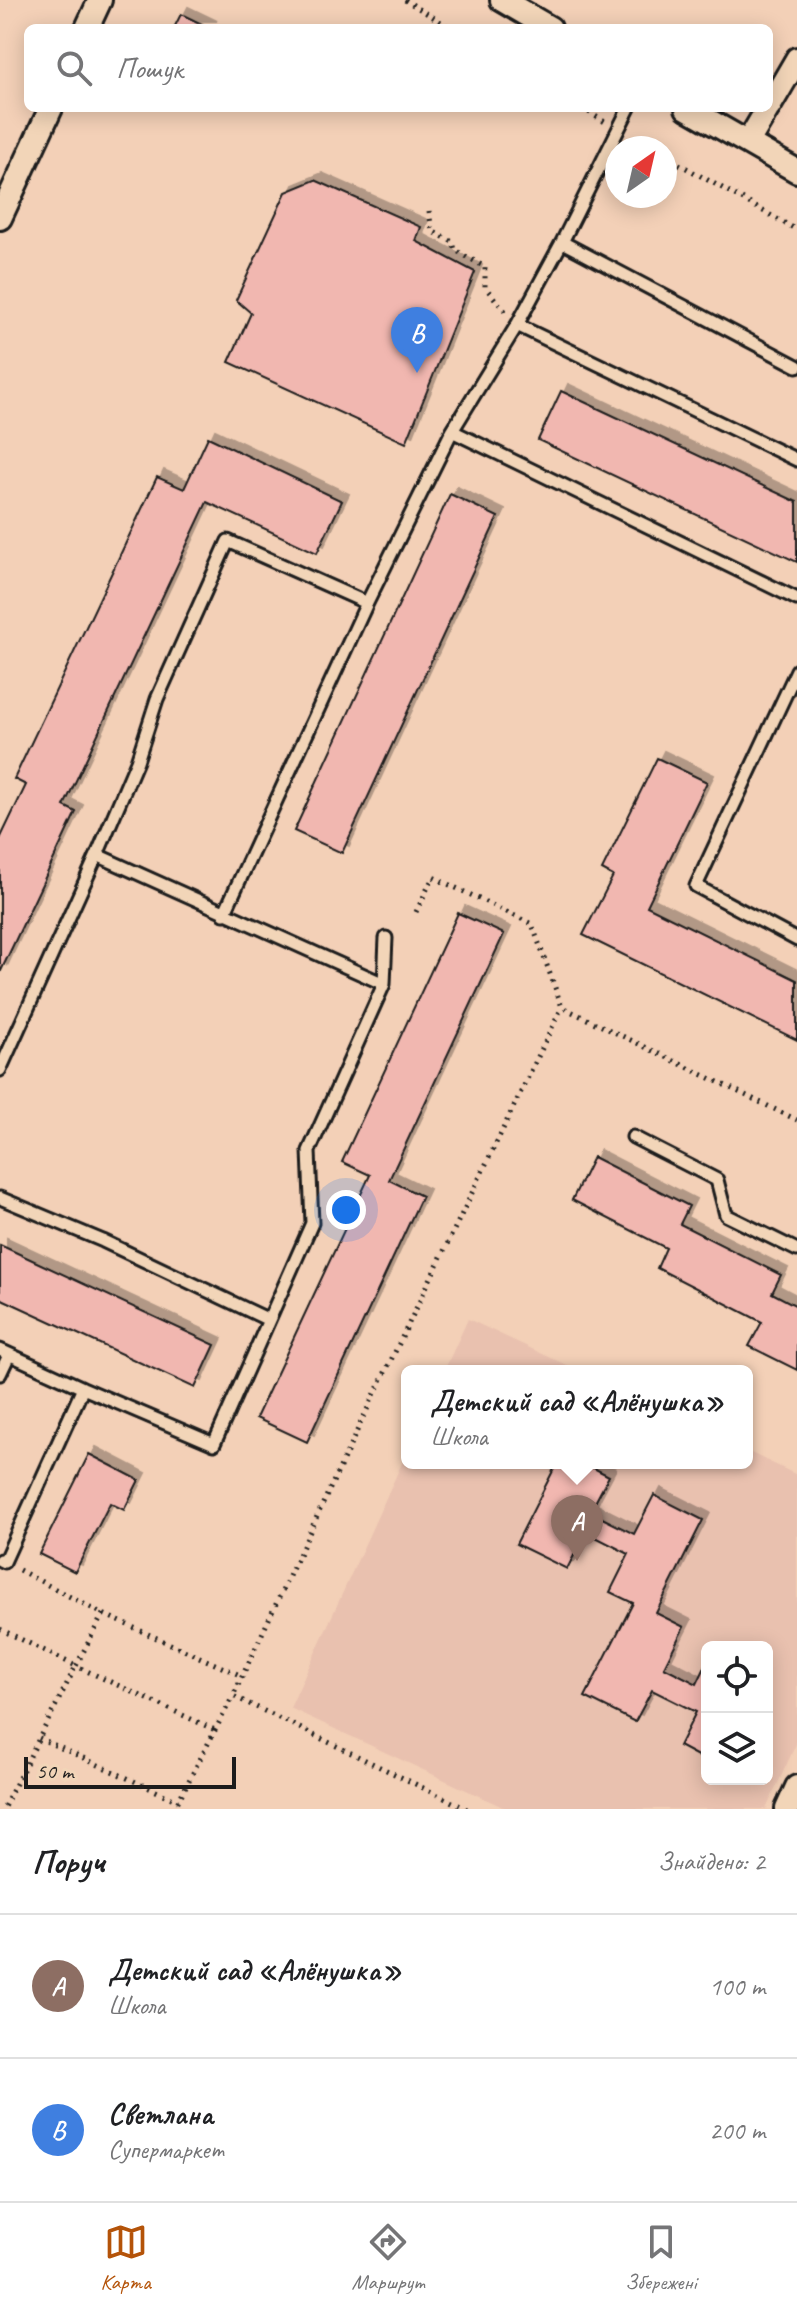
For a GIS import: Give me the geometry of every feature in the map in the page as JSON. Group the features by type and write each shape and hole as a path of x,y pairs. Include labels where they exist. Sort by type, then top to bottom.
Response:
{"street":[{"path":"89,24 100,0"},
{"path":"502,0 543,24"},
{"path":"773,100 797,59"},
{"path":"0,218 49,112"},
{"path":"694,112 797,171"},
{"path":"748,142 766,112"},
{"path":"787,1809 797,1787"}],"lane":[{"path":"224,914 367,603 452,431 517,325 627,112"},
{"path":"562,242 797,366"},
{"path":"517,325 797,460"},
{"path":"452,431 797,599"},
{"path":"0,1070 97,855 137,761 157,699 228,541 367,603"},
{"path":"797,670 696,886 797,940"},
{"path":"97,855 384,984"},
{"path":"0,1374 5,1352 214,1444 312,1223 309,1151 384,984 386,938"},
{"path":"633,1137 717,1180 726,1215 797,1250"},
{"path":"0,1198 103,1241 269,1320"},
{"path":"2,1561 83,1388"}],"path":[{"path":"405,0 444,24"},
{"path":"677,163 797,230"},
{"path":"429,211 432,231 453,242 455,250 485,267 485,287 517,325"},
{"path":"416,912 433,877 532,924 562,1007 797,1120"},
{"path":"174,1809 233,1696 363,1418 562,1007"},
{"path":"2,1561 103,1614 242,1676"},
{"path":"3,1809 103,1614"},
{"path":"0,1629 215,1730"},
{"path":"233,1696 467,1809"},
{"path":"39,1738 178,1801"}],"shaded area":[{"path":"468,1319 566,1365 447,1365"},
{"path":"753,1454 797,1475 797,1742 766,1809 507,1809 290,1708 401,1465 401,1469 753,1469"}],"building":[{"path":"181,14 202,24 176,24"},
{"path":"315,180 421,227 416,241 475,272 406,443 229,362 251,313 236,300 286,192"},
{"path":"561,391 797,502 797,562 538,440"},
{"path":"208,437 342,501 317,553 207,502 64,806 76,812 0,973 0,839 26,785 14,779 157,477 184,489"},
{"path":"450,494 498,517 342,853 294,831"},
{"path":"657,758 707,782 647,906 797,980 797,1040 583,935 613,876 602,870"},
{"path":"458,913 504,934 389,1180 422,1196 307,1442 256,1418 370,1175 342,1162"},
{"path":"593,1157 689,1206 680,1224 781,1275 772,1293 797,1306 797,1370 749,1346 762,1322 657,1268 666,1248 572,1200"},
{"path":"0,1245 215,1345 195,1388 0,1298"},
{"path":"89,1454 139,1480 124,1510 110,1503 75,1572 39,1554"},
{"path":"554,1469 596,1469 609,1476 590,1512 634,1534 654,1495 703,1520 656,1613 684,1627 664,1667 697,1684 701,1676 701,1758 679,1746 696,1712 652,1690 635,1722 585,1697 633,1603 610,1592 629,1554 586,1532 567,1569 516,1544"}],"place":[{"name":"Светлана","path":"417,373"},
{"name":"Детский сад «Алёнушка»","path":"577,1561"}]}
